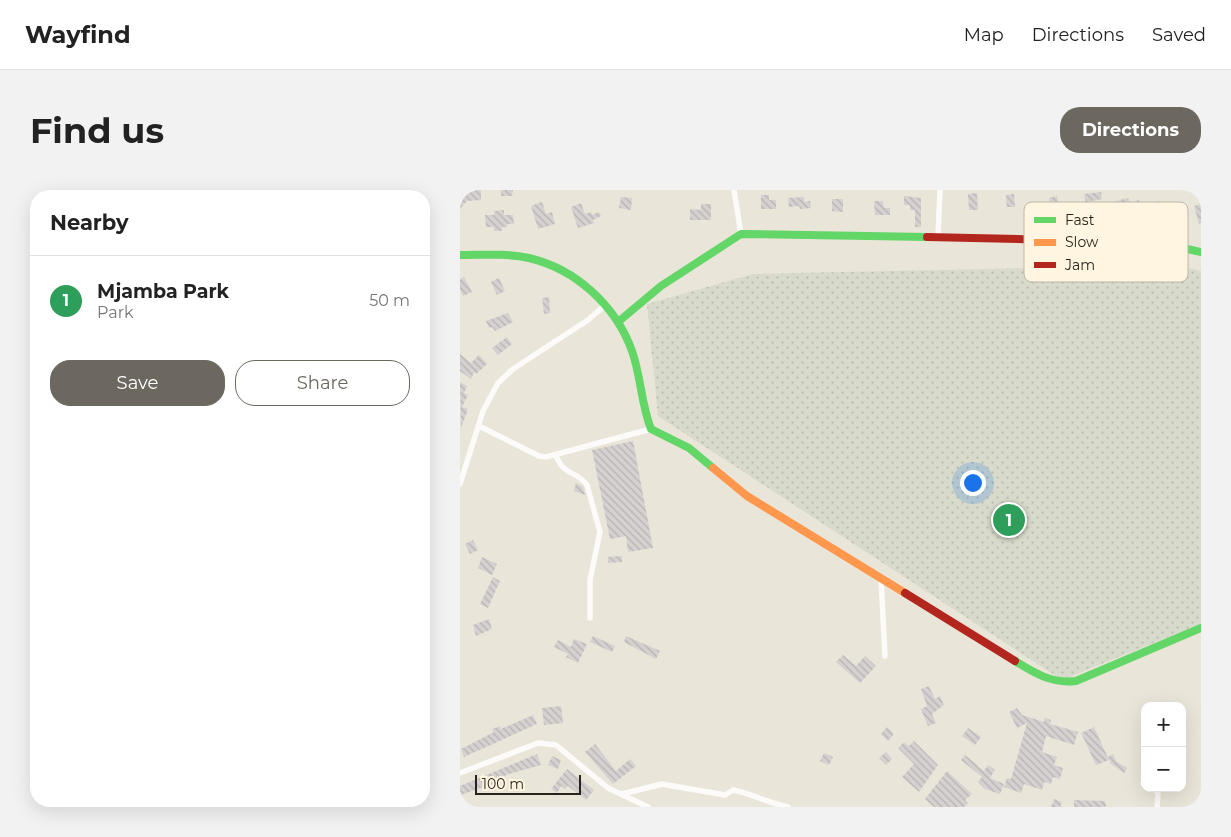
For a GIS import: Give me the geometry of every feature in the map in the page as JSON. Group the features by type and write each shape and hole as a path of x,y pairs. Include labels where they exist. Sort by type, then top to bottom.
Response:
{"main road":[{"path":"618,322 662,286 741,234 1024,238"},
{"path":"1188,249 1201,252"},
{"path":"460,255 503,254 544,262 581,282 605,305 618,322 637,366 643,406 651,429 689,448 747,496 1037,675 1062,683 1076,681 1201,628"}],"street":[{"path":"734,190 741,234"},
{"path":"938,236 940,190"},
{"path":"460,484 490,395 498,383 519,364 588,320 605,305"},
{"path":"479,426 539,456 556,456 566,451 651,429"},
{"path":"556,456 563,469 584,480 588,485 600,532 590,580 590,618"},
{"path":"881,578 886,656"},
{"path":"460,773 538,743 547,743 556,745 608,788 648,807"},
{"path":"622,794 662,784 725,795 733,790 757,795 765,802 788,807"},
{"path":"1157,792 1157,807"}],"green space":[{"path":"1024,268 1024,282 1188,282 1188,268 1201,271 1201,624 1062,680 658,416 647,304 753,274"}],"building":[{"path":"460,190 481,190 481,200 467,201 460,209"},
{"path":"501,190 513,190 512,196 501,196"},
{"path":"1101,192 1102,199 1086,202 1084,194"},
{"path":"977,193 978,210 969,210 968,194"},
{"path":"1014,194 1015,207 1007,207 1006,195"},
{"path":"761,195 769,195 769,200 776,200 776,209 761,209"},
{"path":"904,196 921,198 921,227 915,227 915,210 910,210 910,205 904,205"},
{"path":"1057,196 1058,202 1050,202 1049,198"},
{"path":"621,197 632,198 631,210 619,208"},
{"path":"804,197 804,202 810,201 811,208 789,207 788,198"},
{"path":"1128,198 1130,202 1116,202"},
{"path":"832,199 843,199 843,212 832,211"},
{"path":"874,201 883,201 884,208 890,208 890,215 875,215"},
{"path":"542,202 546,214 552,212 555,224 538,229 531,206"},
{"path":"581,203 585,214 591,212 592,215 599,212 601,216 593,220 594,223 578,228 571,207"},
{"path":"701,204 711,204 711,220 690,220 690,209 701,210"},
{"path":"1201,204 1201,223 1199,224 1194,206"},
{"path":"504,210 504,215 513,215 514,224 507,224 507,227 502,227 502,231 494,231 494,227 486,227 485,215 494,215 494,211"},
{"path":"464,277 472,292 463,296 460,289 460,279"},
{"path":"499,278 505,291 497,295 491,282"},
{"path":"549,297 550,313 544,314 542,298"},
{"path":"508,313 513,322 495,331 492,327 489,328 486,321"},
{"path":"507,337 512,344 498,355 492,348"},
{"path":"460,354 471,363 479,355 487,364 476,374 474,372 471,379 460,371"},
{"path":"460,382 467,386 464,393 468,395 462,407 468,409 461,428"},
{"path":"633,441 653,548 628,552 626,536 610,539 592,450"},
{"path":"576,483 583,487 585,495 574,491"},
{"path":"473,540 478,550 470,554 465,544"},
{"path":"622,556 622,562 608,563 608,557"},
{"path":"482,557 497,564 492,575 478,568"},
{"path":"493,577 500,581 488,608 480,604"},
{"path":"489,619 492,629 476,636 473,625"},
{"path":"593,636 615,646 612,652 590,642"},
{"path":"626,636 660,651 656,659 624,642"},
{"path":"574,639 587,644 578,663 566,657 568,654 554,647 558,640 571,647"},
{"path":"843,655 856,666 865,656 876,666 860,683 836,662"},
{"path":"929,686 935,699 940,696 944,705 932,714 936,723 928,726 921,709 927,706 921,689"},
{"path":"561,706 563,723 544,725 542,708"},
{"path":"1017,708 1022,715 1044,722 1045,718 1051,720 1050,724 1078,732 1074,745 1046,736 1042,752 1057,757 1054,765 1063,768 1060,779 1053,777 1051,784 1044,782 1042,790 1024,784 1021,793 1004,787 1007,778 1011,779 1027,723 1017,728 1009,712"},
{"path":"533,715 537,724 464,757 461,749 494,732 492,729 500,726 501,729"},
{"path":"887,727 894,734 888,741 881,734"},
{"path":"1094,727 1109,760 1096,765 1081,733"},
{"path":"968,728 981,737 975,745 962,736"},
{"path":"914,741 938,765 919,792 902,777 914,764 898,748 904,742 909,746"},
{"path":"595,744 616,771 630,759 636,766 613,784 585,752"},
{"path":"886,752 892,759 886,765 879,758"},
{"path":"824,753 833,757 829,765 820,761"},
{"path":"537,754 541,765 509,774 492,781 493,784 460,795 460,786"},
{"path":"1113,754 1116,761 1127,768 1124,773 1111,764 1108,757"},
{"path":"965,755 984,771 988,765 995,770 990,778 1004,784 1000,794 985,789 978,782 982,777 961,760"},
{"path":"552,756 561,760 558,769 548,765"},
{"path":"567,769 594,790 586,800 568,786 565,789 561,786 557,793 551,789"},
{"path":"947,771 972,794 965,800 968,803 964,807 934,807 925,799"},
{"path":"1054,799 1062,802 1060,807 1051,807"},
{"path":"1074,800 1105,801 1106,807 1074,807"}],"traffic: fast":[{"path":"618,322 661,286 741,234 927,237"},
{"path":"1188,249 1201,252"},
{"path":"460,255 520,256 546,263 578,280 605,305 625,335 632,351 651,429 689,448 713,468"},
{"path":"1015,661 1051,679 1076,681 1201,628"}],"traffic: slow":[{"path":"713,468 747,496 905,593"}],"traffic: jam":[{"path":"927,237 1024,239"},
{"path":"905,593 1015,661"}],"place":[{"name":"Mjamba Park","path":"1009,520"}]}
